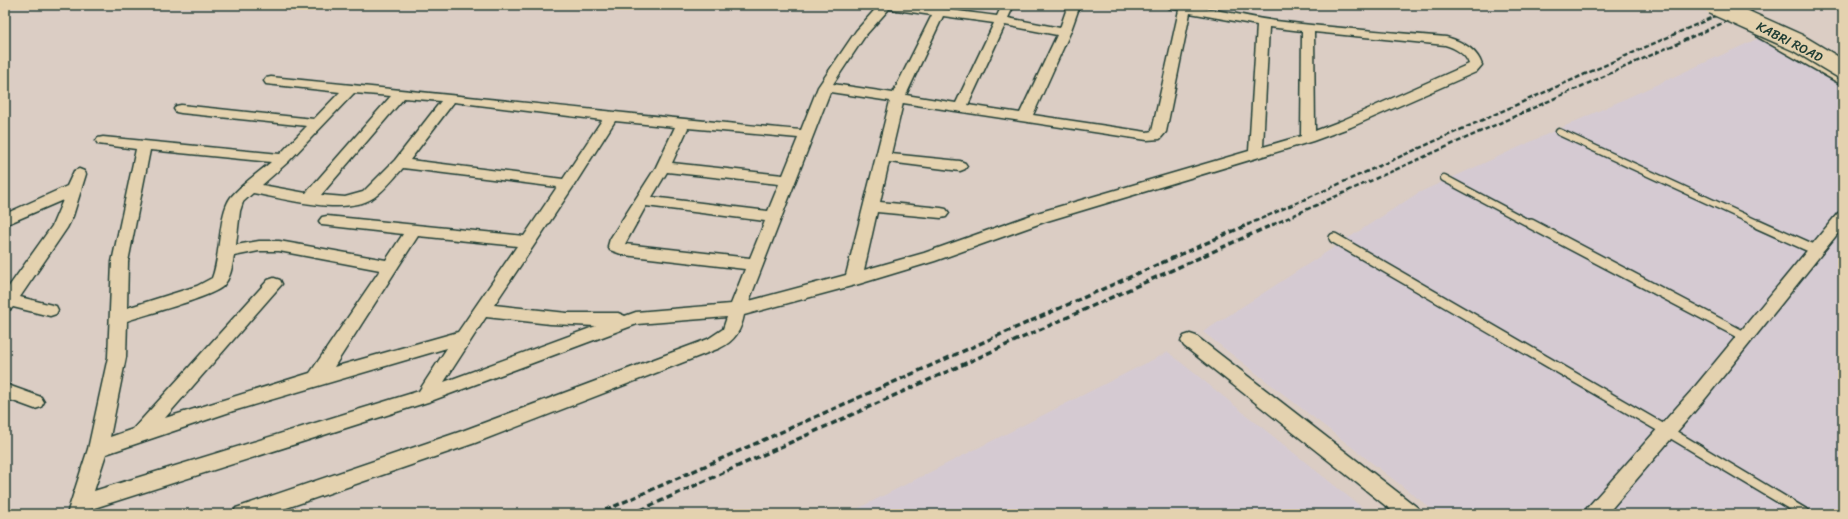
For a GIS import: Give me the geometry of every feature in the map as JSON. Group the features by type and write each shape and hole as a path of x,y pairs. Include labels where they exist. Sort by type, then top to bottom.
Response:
{"street":[{"path":"243,514 468,437 720,341 727,337 731,331 737,310 775,217 825,87 860,34 886,5 1000,20 1064,33"},
{"path":"960,108 1008,5"},
{"path":"1025,117 1064,33 1074,5"},
{"name":"KABRI ROAD","path":"1713,5 1798,43 1843,70"},
{"path":"482,310 549,318 599,320 737,310 766,304 929,257 1042,217 1308,138 1346,124 1464,72 1476,65 1474,59 1450,42 1263,22 1179,7 1158,134 1147,136 825,87"},
{"path":"853,280 898,97 940,12"},
{"path":"1256,154 1263,22"},
{"path":"1308,27 1308,138"},
{"path":"271,81 450,98 611,117 807,134"},
{"path":"118,317 212,286 221,277 227,252 233,206 237,200 283,159 350,89"},
{"path":"309,199 400,94"},
{"path":"250,188 309,199 345,202 360,199 374,190 400,163 450,98"},
{"path":"181,109 316,123"},
{"path":"425,396 527,242 568,184 611,117"},
{"path":"683,124 663,167 618,239 616,246 619,248 755,264"},
{"path":"103,141 283,159"},
{"path":"79,509 98,449 117,357 120,262 144,145"},
{"path":"883,157 960,166"},
{"path":"400,163 568,184"},
{"path":"663,167 789,180"},
{"path":"50,310 6,301 59,228 65,216 78,174"},
{"path":"5,220 72,190"},
{"path":"641,201 775,217"},
{"path":"871,206 941,213"},
{"path":"1594,514 1699,394 1843,217"},
{"path":"327,220 527,242"},
{"path":"317,378 414,230"},
{"path":"227,252 259,246 280,246 390,266"},
{"path":"140,433 274,284"},
{"path":"79,509 425,396 636,318"},
{"path":"98,449 140,433 317,378 463,337"},
{"path":"1190,341 1411,514"},
{"path":"5,391 34,402"}],"lane":[{"path":"1758,34 1843,82"},
{"path":"1559,132 1816,250"},
{"path":"1444,178 1746,337"},
{"path":"1334,238 1667,431 1806,514"}],"shaded area":[{"path":"1770,33 1843,78 1843,514 1438,514 1203,332 1418,193"},
{"path":"1168,352 1370,514 847,514"}],"railway":[{"path":"1247,225 1740,5"},
{"path":"1272,225 1763,5"},
{"path":"597,514 1249,224"},
{"path":"632,514 1274,224"}]}
